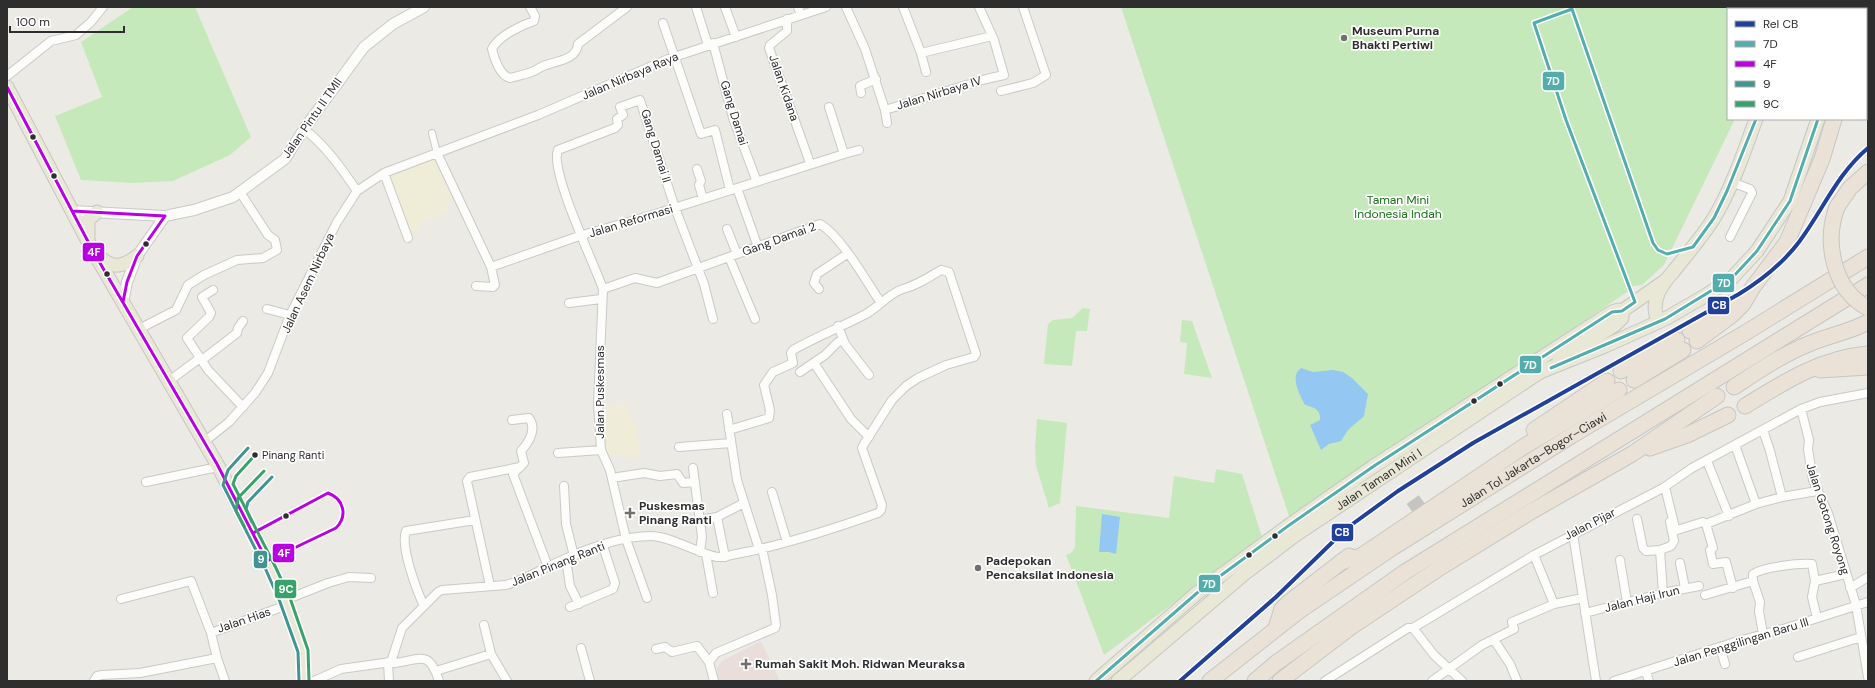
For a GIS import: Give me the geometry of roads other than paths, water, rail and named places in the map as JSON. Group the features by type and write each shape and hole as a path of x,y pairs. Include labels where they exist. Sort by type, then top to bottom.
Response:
{"highway":[{"path":"1868,45 1868,54"},
{"path":"1693,336 1753,287 1787,242 1822,159 1834,120"},
{"path":"1868,172 1850,188 1837,207 1831,229 1834,266 1850,294 1868,308"},
{"name":"Jalan Tol Jakarta–Bogor–Ciawi","path":"1210,681 1276,628 1392,548 1570,436 1751,330 1868,257"},
{"path":"1255,681 1276,663 1405,572 1868,285"},
{"path":"1734,387 1790,352 1811,343 1854,329 1868,322"},
{"path":"1621,371 1680,345 1634,380"},
{"path":"1745,406 1805,371 1842,357 1868,354"},
{"path":"1805,371 1868,367"},
{"path":"1429,497 1489,460 1606,381"},
{"path":"1341,562 1361,556 1522,447 1620,390"},
{"path":"1280,681 1351,627 1441,567 1532,511 1632,454 1717,396"},
{"path":"1632,454 1687,435 1728,415"},
{"path":"1276,628 1282,610 1288,603 1411,510"}],"main road":[{"path":"7,87 92,249 204,442 271,568 286,603 303,651 304,681"},
{"path":"1660,317 1654,306 1655,299 1665,281 1693,247 1714,218 1731,182 1756,120"},
{"name":"Jalan Taman Mini I","path":"1118,681 1244,574 1294,536 1540,372 1605,346 1732,278 1757,251 1790,201 1818,120"},
{"path":"97,212 90,217 87,225 92,249 101,259 116,266 128,264 137,256"},
{"name":"Jalan Taman Mini I","path":"1096,681 1196,593 1325,500 1446,419 1605,316 1616,310 1622,311 1665,281"},
{"path":"1635,302 1660,317"},
{"path":"1540,372 1579,345 1604,333 1615,325 1622,318 1622,311"}],"street":[{"path":"7,76 51,41 76,35 91,22 103,7"},
{"name":"Jalan Pintu II TMII","path":"72,211 165,216 233,197 285,159 304,129 364,47 393,24 424,7"},
{"path":"530,7 535,16 534,20 523,24 498,42 492,49 502,74 506,78 534,71 545,65 559,62 574,54 578,49 578,44 627,7"},
{"name":"Gang Damai","path":"696,7 727,88 733,118 757,182"},
{"path":"725,7 736,37"},
{"name":"Jalan Nirbaya Raya","path":"438,153 538,115 674,57 787,19 800,11 826,7"},
{"name":"Jalan Nirbaya IV","path":"846,7 866,49 885,110 986,79 1004,75 992,36"},
{"path":"903,7 921,53 926,72"},
{"path":"921,53 992,36 979,7"},
{"path":"1001,91 1037,82 1044,76 1045,72 1023,7"},
{"name":"Jalan Kidana","path":"787,19 787,31 770,45 769,48 810,163"},
{"path":"663,24 701,134 715,130 734,189 758,247"},
{"path":"861,93 861,84 876,79"},
{"name":"Gang Damai II","path":"582,236 560,177 556,160 557,152 572,143 615,128 618,125 617,119 623,115 620,107 640,100 675,208"},
{"path":"829,107 844,154"},
{"path":"885,110 887,123"},
{"path":"304,129 324,147 357,192"},
{"path":"432,133 438,153 491,267 495,285 493,287 476,286"},
{"name":"Jalan Reformasi","path":"491,267 582,236 757,182 810,163 859,150"},
{"name":"Jalan Asem Nirbaya","path":"204,442 229,422 243,407 268,373 290,315 337,222 357,192 384,173 438,153"},
{"path":"698,170 701,181 699,185 704,199"},
{"path":"384,173 408,238"},
{"path":"1730,237 1752,193 1750,189 1731,182"},
{"path":"139,329 176,310 188,285 204,275 236,260 263,258 277,250 275,240 268,235 240,192"},
{"path":"675,208 699,268 713,319"},
{"path":"122,302 127,282 137,256 165,216"},
{"name":"Gang Damai 2","path":"602,289 635,278 657,283 820,224 826,227 847,254 881,304"},
{"path":"727,229 737,273 755,319"},
{"path":"582,236 602,289"},
{"path":"818,289 814,283 817,274 847,254"},
{"path":"730,430 769,418 770,410 764,385 773,372 793,363 791,353 838,326 865,314 903,289 913,287 941,270 947,270 950,272 976,351 974,357 946,365 918,378 906,386 892,400 869,437 851,419 814,363"},
{"name":"Jalan Puskesmas","path":"602,289 598,403 601,450 607,460 626,539 647,598"},
{"path":"213,290 202,297 211,313 209,318 187,338 208,370 243,407"},
{"path":"569,303 601,299"},
{"path":"267,309 290,315"},
{"path":"168,381 237,333 238,328 243,321"},
{"path":"838,326 843,339 869,375"},
{"path":"800,372 814,363 843,339"},
{"name":"Jalan Pijar","path":"1325,681 1408,628 1413,628 1534,555 1664,488 1707,460 1801,409 1820,402 1868,393"},
{"name":"Jalan Gotong Royong","path":"1801,409 1809,440 1810,468 1817,491 1828,513 1856,605 1868,677"},
{"path":"709,662 716,653 775,628 776,625 772,595 761,549 737,480 730,430 726,414"},
{"path":"512,420 529,418 531,421 532,435 522,451 524,463 513,474 548,567"},
{"path":"1763,430 1782,497"},
{"name":"Jalan Pinang Ranti","path":"389,662 402,628 442,590 516,582 532,576 566,559 626,539 652,536 662,538 703,553 725,557 787,542 849,524 878,513 881,510 882,505 862,448 869,437"},
{"path":"679,447 731,443"},
{"path":"1735,445 1756,504"},
{"path":"558,453 601,450"},
{"path":"1707,460 1728,516"},
{"path":"146,482 218,467"},
{"path":"490,586 467,481 470,477 521,467"},
{"path":"693,468 703,553 713,594"},
{"path":"612,478 644,473 660,476 677,474 683,483 695,482"},
{"path":"564,486 566,524 574,556"},
{"path":"1664,488 1675,528 1677,530 1702,522 1706,524 1756,504 1782,497 1817,491"},
{"path":"1637,518 1643,548 1646,551 1660,550 1671,546 1674,541 1664,488"},
{"path":"772,492 787,542"},
{"path":"700,520 717,517 744,503"},
{"path":"717,517 725,557"},
{"path":"424,606 417,591 410,569 404,538 406,531 475,520"},
{"path":"1706,524 1713,548 1710,550 1713,564 1726,562 1733,588"},
{"path":"1573,534 1596,681"},
{"path":"570,607 611,591 615,586 603,546"},
{"path":"1660,550 1663,593"},
{"path":"1534,555 1554,604"},
{"path":"566,559 570,586 579,604"},
{"path":"1620,560 1627,602"},
{"path":"1680,563 1685,588"},
{"path":"1763,634 1759,611 1760,602 1753,581 1753,574 1774,566 1779,568 1802,563 1812,564 1815,581 1812,597 1817,618"},
{"path":"1815,581 1846,574"},
{"name":"Jalan Hias","path":"225,681 211,633 286,603 328,583 349,577 371,578"},
{"path":"1850,588 1868,577"},
{"path":"120,599 191,581 211,633"},
{"path":"1705,595 1753,581"},
{"name":"Jalan Haji Irun","path":"1585,613 1663,593 1699,586"},
{"path":"1432,681 1448,668 1482,646 1514,629 1512,622 1554,604 1582,598"},
{"name":"Jalan Penggilingan Baru III","path":"1614,681 1868,602"},
{"path":"484,625 491,654 507,681"},
{"path":"1413,628 1434,655 1462,681"},
{"path":"1798,657 1861,636"},
{"path":"1494,640 1510,664 1517,681"},
{"path":"656,649 665,647 672,652 697,646 709,662 714,681"},
{"path":"1720,647 1725,664"},
{"path":"581,648 590,681"},
{"path":"436,671 491,654"},
{"path":"94,681 97,676 102,675 145,677 218,658"},
{"path":"314,681 341,669 424,658 431,662 439,681"},
{"path":"389,662 389,681"},
{"path":"1646,672 1649,681"}],"water":[{"path":"1301,368 1313,372 1333,370 1343,372 1352,378 1368,394 1364,416 1348,430 1341,441 1329,444 1321,450 1310,425 1320,420 1318,411 1305,405 1297,386 1296,376"},
{"path":"1102,514 1120,517 1116,554 1099,552"}],"tunnel":[{"path":"1411,510 1429,497"}],"rail line":[{"name":"CB","path":"1180,681 1276,597 1347,528 1398,491 1473,443 1739,294 1764,277 1779,264 1799,242 1839,181 1857,158 1868,148"}],"place":[{"name":"Museum Purna Bhakti Pertiwi","path":"1344,38"},
{"name":"Pinang Ranti","path":"255,455"},
{"name":"Puskesmas Pinang Ranti","path":"630,513"},
{"name":"Padepokan Pencaksilat Indonesia","path":"978,568"},
{"name":"Rumah Sakit Moh. Ridwan Meuraksa","path":"746,664"}],"park label":[{"name":"Taman Mini Indonesia Indah","path":"1398,207"}]}
